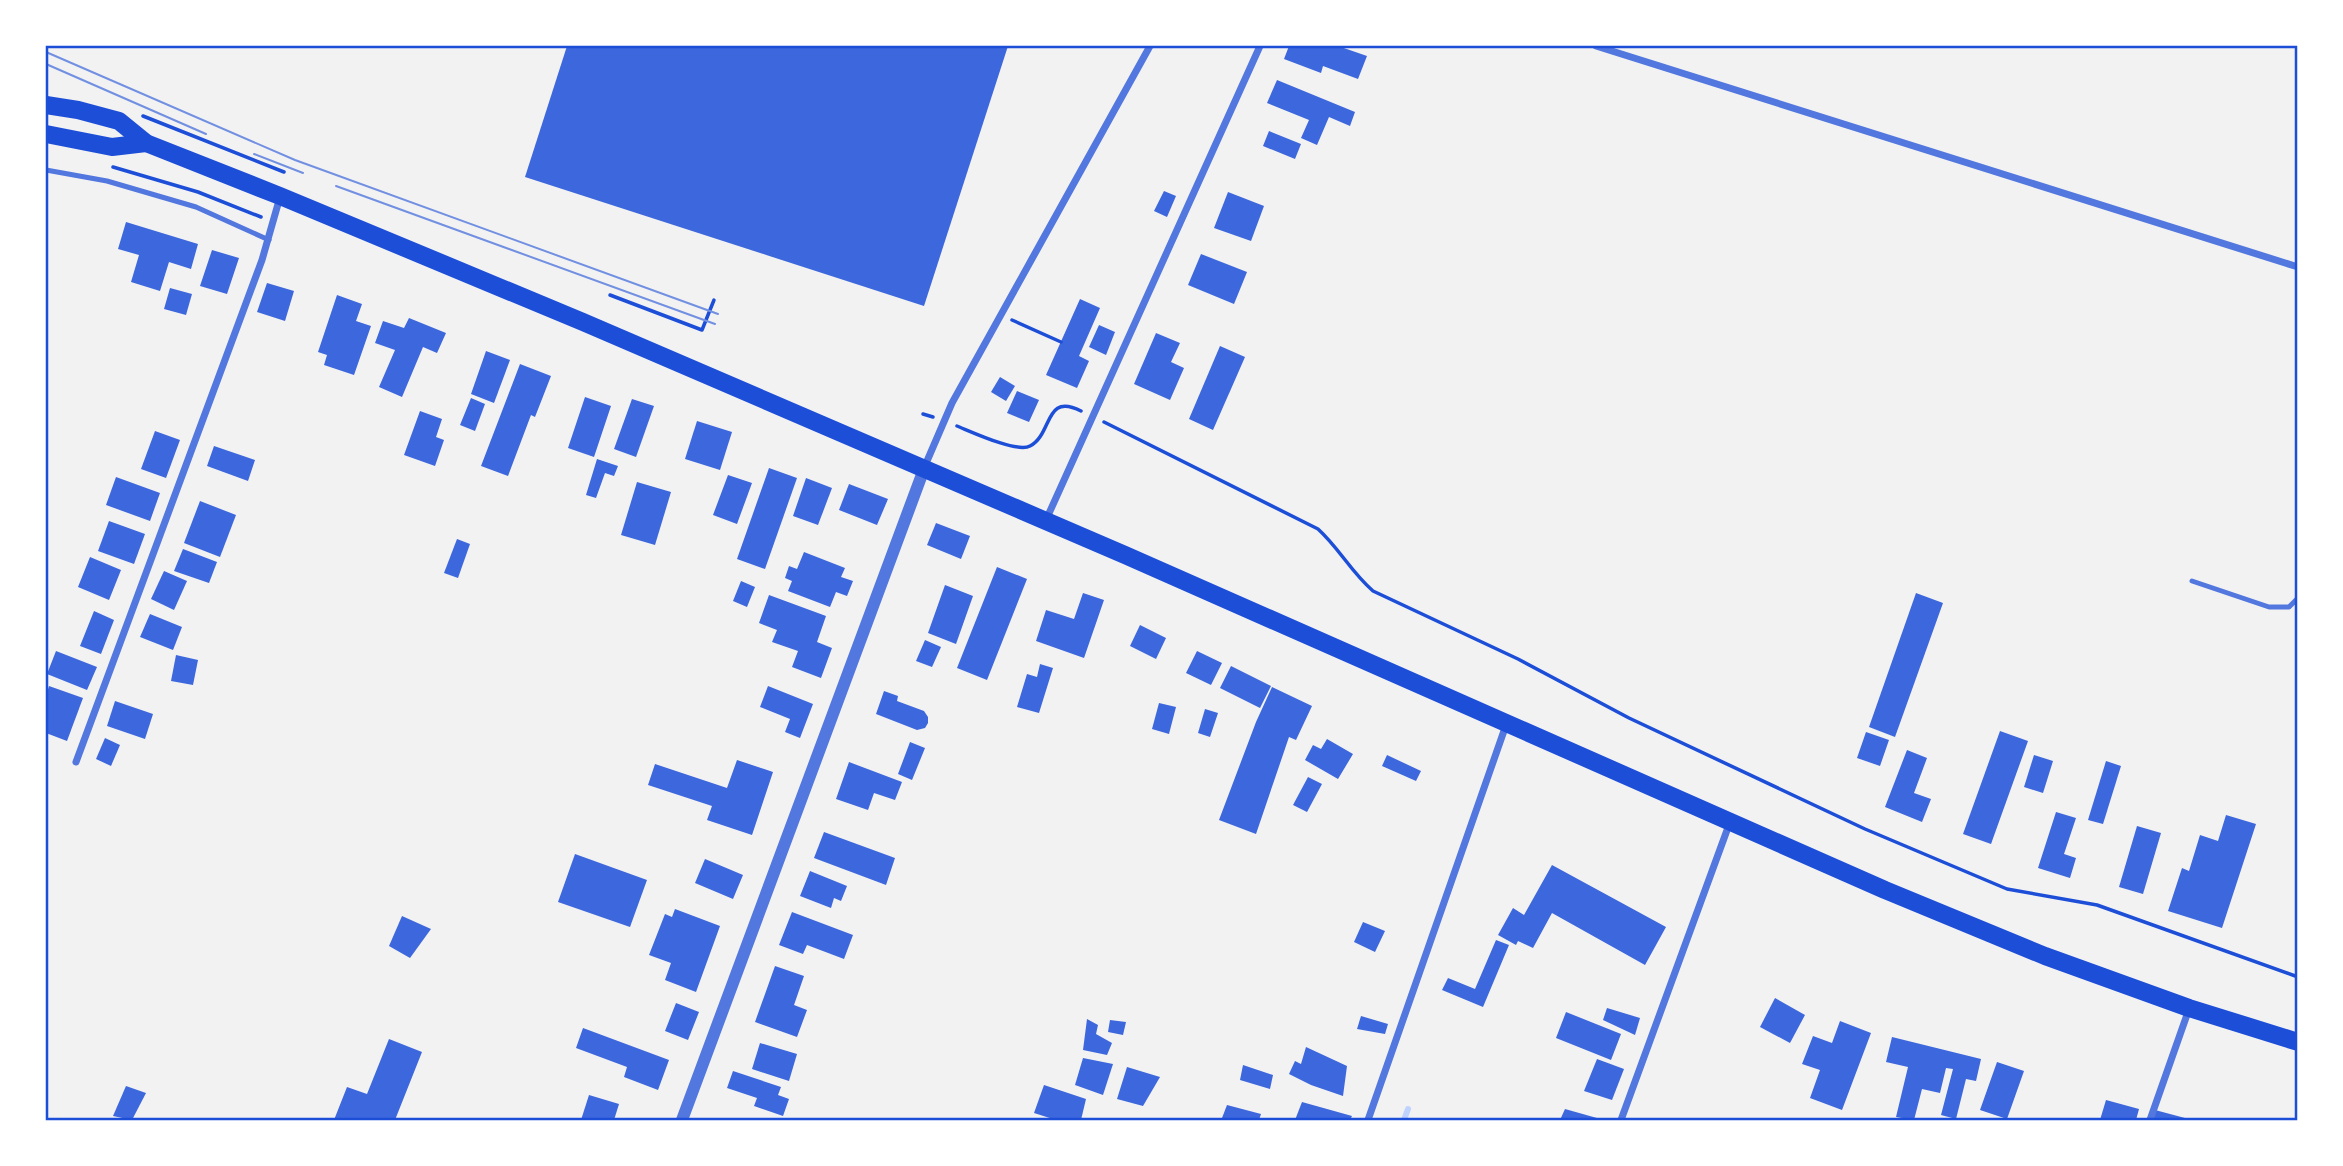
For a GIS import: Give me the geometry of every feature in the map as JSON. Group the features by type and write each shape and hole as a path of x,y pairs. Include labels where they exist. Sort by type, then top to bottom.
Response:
{"main road":[{"path":"46,105 119,121 146,143 583,322 1046,521 1885,890 2045,956 2189,1008 2298,1042"},
{"path":"46,134 112,147 146,143"}],"street":[{"path":"682,1121 923,469 952,403 1150,46"},
{"path":"1046,521 1260,46"},
{"path":"1596,46 2298,267"},
{"path":"76,762 269,240 280,196"},
{"path":"1368,1121 1506,724"},
{"path":"1621,1121 1731,821"},
{"path":"2150,1121 2189,1008"}],"lane":[{"path":"46,170 107,181 196,207 269,240"},
{"path":"2192,582 2269,607 2289,607 2298,597"}],"path":[{"path":"132,111 284,173"},
{"path":"610,295 702,330 714,300"},
{"path":"1001,315 1061,342"},
{"path":"960,428 1017,447 1030,446 1054,411 1061,406 1071,406 1318,529 1331,541 1356,576 1373,592 1518,659 1629,718 1865,829 2007,889 2097,905 2298,977"}],"building":[{"path":"567,46 1008,46 924,306 525,177"},
{"path":"1289,46 1338,46 1367,56 1358,79 1323,66 1321,73 1284,59"},
{"path":"1277,80 1355,112 1350,126 1329,117 1317,145 1301,138 1309,120 1267,103"},
{"path":"1269,131 1301,144 1295,159 1263,146"},
{"path":"1164,191 1176,196 1167,217 1154,211"},
{"path":"1228,192 1264,206 1251,241 1214,228"},
{"path":"126,222 198,244 191,269 169,262 160,291 131,282 139,255 118,249"},
{"path":"212,250 239,258 227,294 200,286"},
{"path":"1201,254 1247,272 1234,304 1188,285"},
{"path":"267,283 294,291 285,321 257,312"},
{"path":"170,288 192,294 186,315 164,309"},
{"path":"337,295 362,304 356,321 371,326 354,375 324,365 327,355 318,352"},
{"path":"1080,299 1100,308 1079,356 1089,361 1077,388 1046,375"},
{"path":"409,318 446,333 437,353 423,347 402,397 379,387 395,350 375,343 383,321 404,328"},
{"path":"1099,325 1115,332 1106,355 1089,347"},
{"path":"1156,333 1180,343 1171,362 1184,368 1170,400 1134,384"},
{"path":"1220,346 1245,357 1213,430 1189,419"},
{"path":"486,351 510,360 494,403 471,394"},
{"path":"520,364 551,376 535,417 531,415 508,476 481,466"},
{"path":"1000,377 1015,386 1006,401 991,392"},
{"path":"1017,391 1039,400 1029,422 1007,413"},
{"path":"585,397 611,406 594,457 568,448"},
{"path":"471,398 485,404 475,431 460,425"},
{"path":"632,399 654,406 636,457 614,449"},
{"path":"420,411 442,419 436,437 444,440 435,466 404,455"},
{"path":"697,421 732,432 720,470 685,459"},
{"path":"155,431 180,440 166,478 141,469"},
{"path":"214,446 255,460 248,481 207,466"},
{"path":"597,459 618,466 614,476 605,473 596,498 586,495"},
{"path":"769,468 797,478 765,569 737,559"},
{"path":"728,475 752,483 737,524 713,515"},
{"path":"116,477 160,493 150,521 106,505"},
{"path":"806,478 832,488 818,525 793,516"},
{"path":"637,482 671,492 655,545 621,535"},
{"path":"849,484 888,499 877,525 839,510"},
{"path":"200,501 236,515 220,557 184,543"},
{"path":"109,521 145,534 134,564 98,551"},
{"path":"936,523 970,536 961,559 927,545"},
{"path":"457,539 470,544 458,578 444,573"},
{"path":"183,549 217,562 209,583 174,571"},
{"path":"804,552 845,568 841,577 853,581 847,596 836,592 830,607 788,591 792,581 785,578 789,566 797,569"},
{"path":"90,557 121,570 109,600 78,587"},
{"path":"997,567 1027,579 987,680 957,668"},
{"path":"164,571 187,581 174,610 151,599"},
{"path":"741,581 755,587 747,607 733,601"},
{"path":"945,585 973,596 956,644 928,633"},
{"path":"1083,593 1104,600 1084,658 1036,641 1046,610 1074,619"},
{"path":"1916,593 1943,603 1895,737 1869,727"},
{"path":"769,595 826,616 817,642 832,648 821,678 792,667 798,651 772,642 777,630 759,623"},
{"path":"94,611 114,620 101,654 80,646"},
{"path":"150,614 182,627 173,650 140,637"},
{"path":"1140,625 1166,638 1156,659 1130,646"},
{"path":"925,640 941,647 932,667 916,661"},
{"path":"56,651 97,667 87,690 47,674"},
{"path":"1197,651 1222,663 1211,685 1186,673"},
{"path":"176,655 198,660 193,685 171,681"},
{"path":"1040,664 1053,668 1039,713 1017,707 1027,674 1037,677"},
{"path":"1231,666 1271,686 1260,708 1220,688"},
{"path":"49,686 83,698 67,741 46,733 46,696"},
{"path":"768,686 813,704 800,738 785,732 790,719 760,707"},
{"path":"1272,687 1312,706 1296,740 1289,737 1256,834 1219,820"},
{"path":"884,691 898,696 897,701 924,711 928,717 925,728 917,730 876,714"},
{"path":"115,701 153,714 145,739 107,726"},
{"path":"1159,703 1176,707 1169,734 1152,729"},
{"path":"1205,709 1218,713 1210,737 1198,733"},
{"path":"2000,731 2028,741 1991,844 1963,834"},
{"path":"1866,732 1889,740 1880,766 1857,758"},
{"path":"105,738 120,745 111,766 96,759"},
{"path":"1327,739 1353,754 1338,779 1305,760 1313,745 1321,749"},
{"path":"910,742 925,748 912,780 898,774"},
{"path":"1907,750 1927,758 1914,793 1931,799 1922,822 1885,807"},
{"path":"1387,755 1421,771 1416,781 1382,766"},
{"path":"2034,755 2053,761 2043,793 2024,787"},
{"path":"737,760 773,772 752,835 707,820 712,806 648,785 655,764 727,788"},
{"path":"2106,761 2121,766 2103,824 2088,820"},
{"path":"849,762 902,782 895,800 874,793 868,810 836,799"},
{"path":"1308,777 1322,784 1307,812 1293,805"},
{"path":"2056,812 2076,818 2064,854 2076,858 2070,878 2038,868"},
{"path":"2226,815 2256,824 2222,928 2168,911 2182,868 2189,871 2200,835 2218,841"},
{"path":"2137,826 2161,833 2143,894 2119,887"},
{"path":"824,832 895,858 886,885 814,858"},
{"path":"575,854 647,880 630,927 558,902"},
{"path":"705,859 743,875 733,899 695,883"},
{"path":"1552,865 1666,927 1645,965 1552,913 1533,948 1518,941 1516,945 1498,935 1513,908 1524,915"},
{"path":"810,871 847,886 841,901 834,898 831,908 800,896"},
{"path":"675,909 720,926 696,992 665,980 671,963 649,955 665,914 672,917"},
{"path":"792,912 853,935 844,959 807,945 803,954 779,945"},
{"path":"402,916 431,929 410,958 389,946"},
{"path":"1363,922 1385,931 1375,952 1354,942"},
{"path":"1496,940 1509,945 1483,1007 1442,990 1448,978 1475,989"},
{"path":"775,966 804,976 794,1005 807,1010 797,1037 755,1022"},
{"path":"1775,998 1805,1015 1790,1043 1760,1027"},
{"path":"676,1003 699,1012 688,1040 665,1031"},
{"path":"1607,1008 1640,1018 1635,1035 1603,1020"},
{"path":"1566,1012 1621,1034 1611,1060 1556,1038"},
{"path":"1361,1016 1388,1024 1385,1034 1357,1029"},
{"path":"1087,1019 1098,1025 1096,1034 1112,1043 1107,1055 1083,1050"},
{"path":"1110,1020 1126,1022 1123,1035 1108,1032"},
{"path":"1840,1021 1871,1033 1842,1110 1810,1098 1820,1070 1802,1064 1813,1036 1832,1043"},
{"path":"583,1028 669,1060 658,1090 624,1077 627,1067 576,1048"},
{"path":"1892,1037 1981,1059 1976,1081 1966,1079 1956,1119 1941,1115 1953,1069 1946,1068 1940,1093 1922,1089 1914,1120 1896,1117 1908,1067 1886,1062"},
{"path":"389,1039 422,1052 395,1120 334,1120 347,1087 367,1094"},
{"path":"760,1043 797,1054 789,1081 752,1069"},
{"path":"1306,1047 1347,1066 1343,1096 1289,1074 1295,1061 1301,1064"},
{"path":"1083,1058 1113,1064 1103,1095 1075,1085"},
{"path":"1597,1059 1624,1069 1612,1100 1584,1091"},
{"path":"1997,1062 2024,1071 2007,1119 1980,1110"},
{"path":"1243,1065 1273,1075 1270,1089 1240,1080"},
{"path":"1127,1067 1160,1077 1143,1106 1117,1099"},
{"path":"733,1071 781,1087 778,1095 789,1099 783,1116 754,1106 757,1098 727,1088"},
{"path":"1044,1085 1086,1099 1081,1120 1056,1120 1034,1113"},
{"path":"126,1086 146,1093 132,1120 113,1116"},
{"path":"589,1095 619,1104 614,1120 581,1120"},
{"path":"2106,1100 2139,1109 2136,1120 2100,1120"},
{"path":"1302,1102 1352,1116 1350,1120 1295,1120"},
{"path":"1227,1105 1261,1114 1259,1120 1222,1118"},
{"path":"1565,1109 1604,1120 1560,1120"},
{"path":"2155,1110 2185,1118 2185,1120 2153,1120"}],"waterway":[{"path":"1404,1120 1408,1109"}],"tram line":[{"path":"46,52 295,160 718,314"},
{"path":"46,64 206,134"},
{"path":"254,154 303,173"},
{"path":"336,186 715,324"}]}
